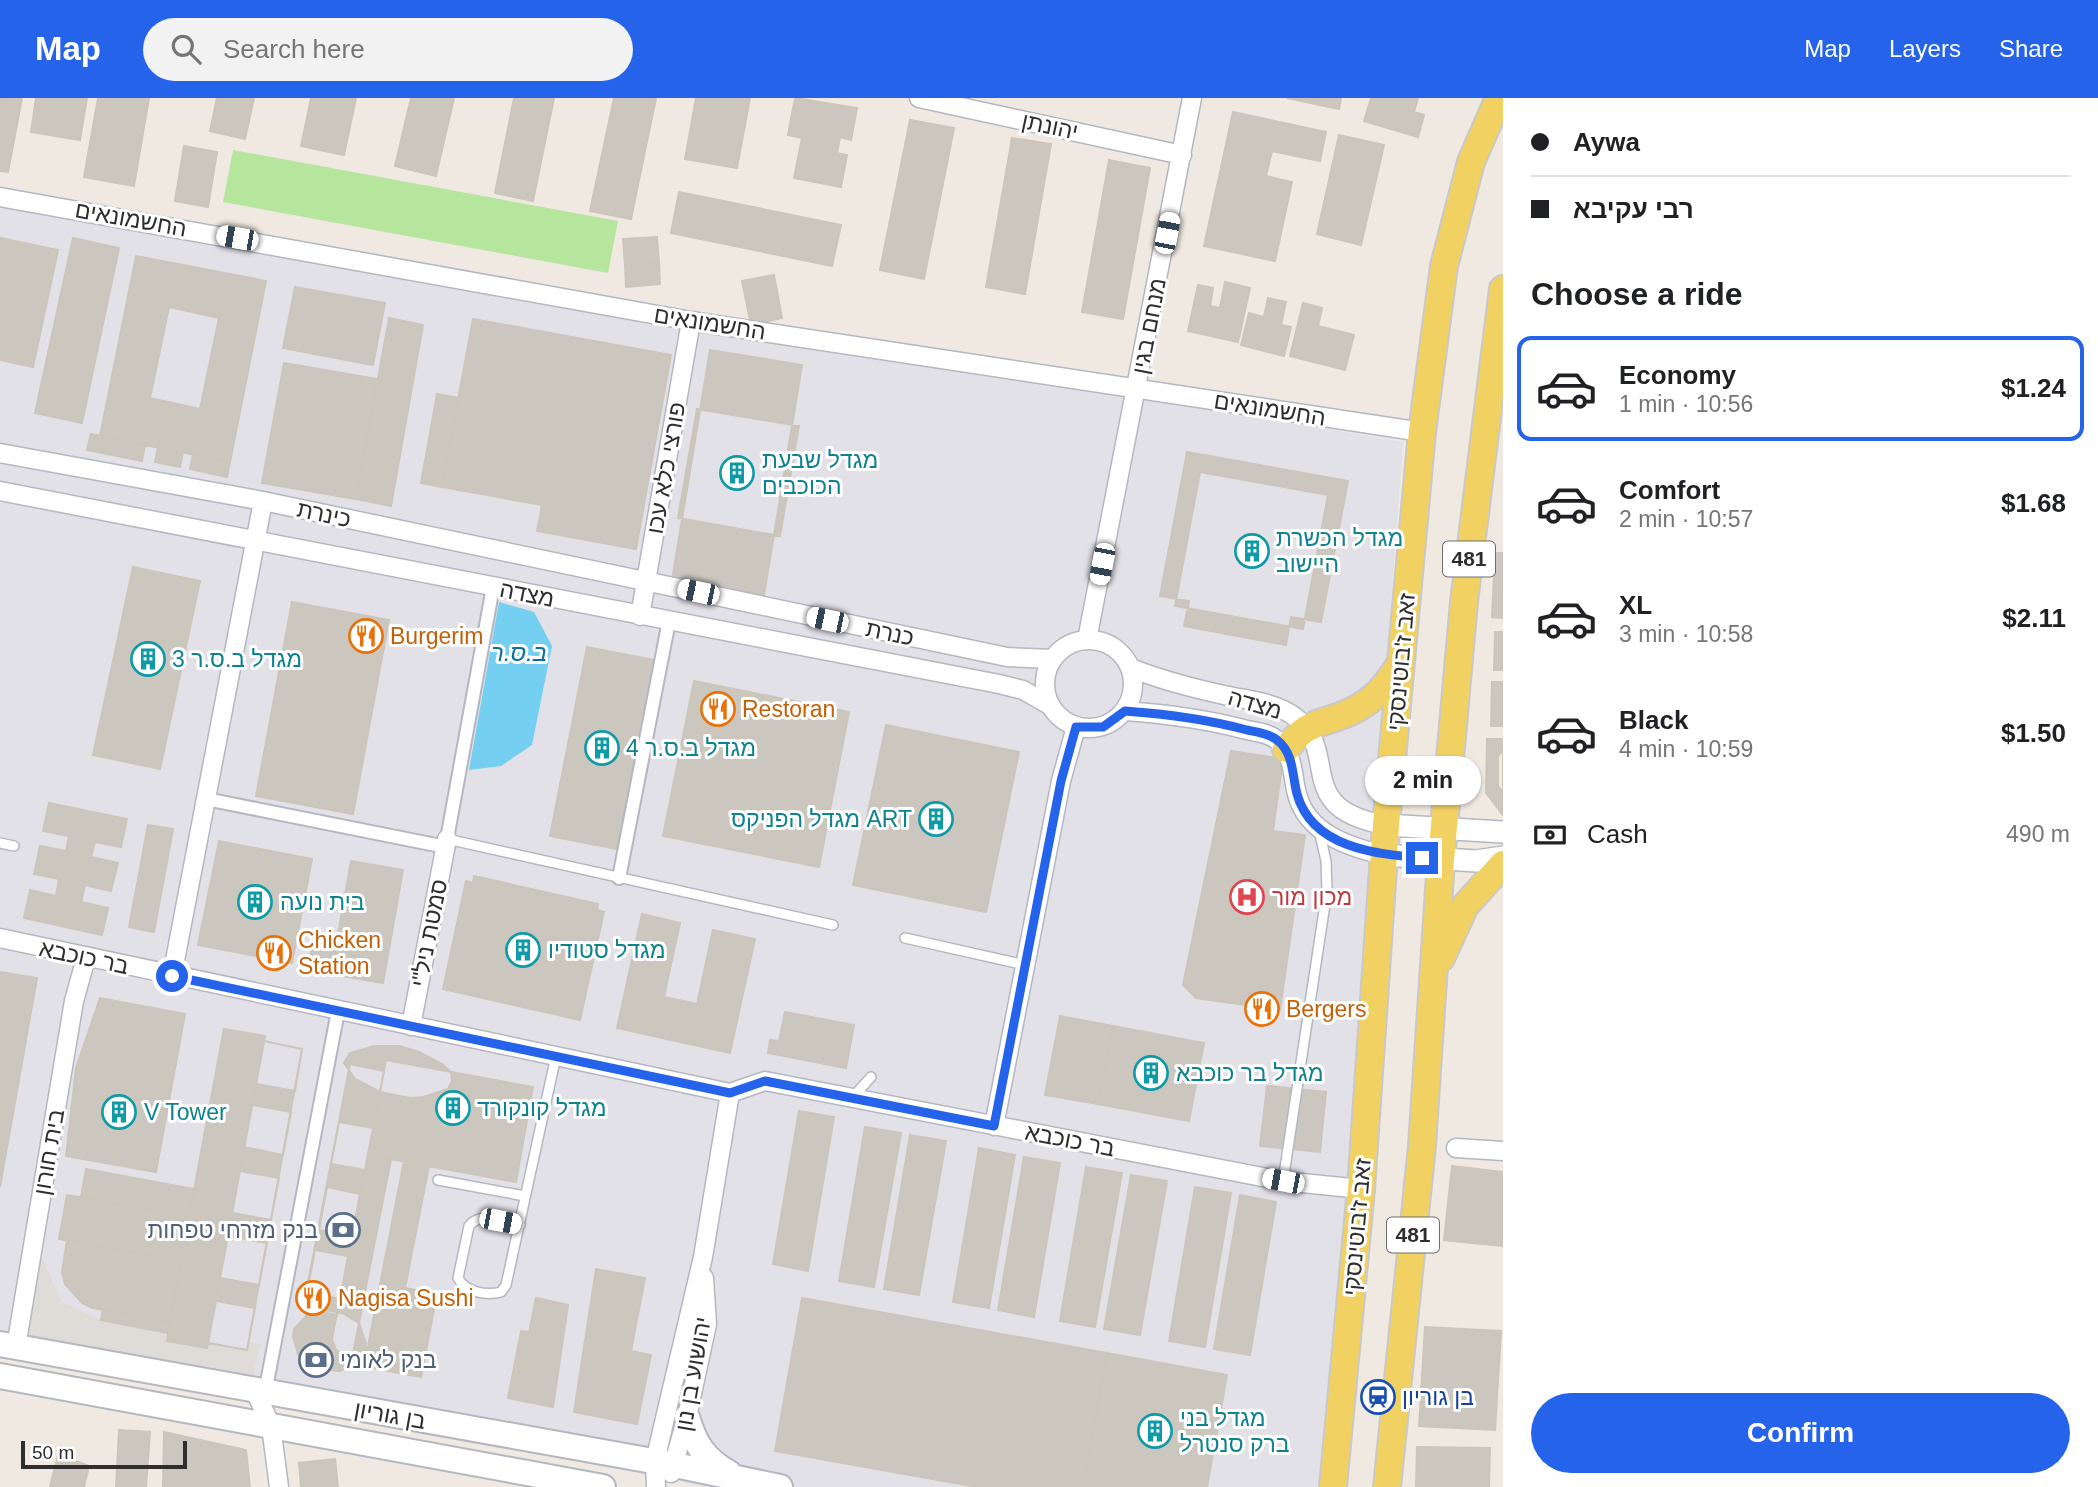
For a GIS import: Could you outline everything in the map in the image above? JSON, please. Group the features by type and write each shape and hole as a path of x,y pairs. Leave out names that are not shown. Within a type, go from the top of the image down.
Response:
{"main road":[{"name":"זאב ז'בוטינסקי","path":"1333,1487 1361,1189 1386,825 1422,432 1444,266 1471,162 1499,98"},
{"name":"481","path":"1387,1487 1422,1146 1441,860 1464,602 1503,289"},
{"path":"1286,749 1306,726 1350,712 1384,689 1401,662"},
{"path":"1432,982 1449,935 1465,906 1503,864"},
{"name":"בן גוריון","path":"8,1346 665,1463 780,1487"},
{"name":"בן גוריון","path":"0,1376 603,1487"},
{"path":"687,1417 696,1446 716,1466 742,1480"}],"street":[{"name":"יהונתן","path":"919,98 1182,155"},
{"name":"מנחם בגין","path":"1087,640 1192,98"},
{"name":"החשמונאים","path":"0,197 691,321 1422,432"},
{"name":"פורצי כלא עכו","path":"640,616 691,321"},
{"name":"כינרת","path":"0,453 263,501 646,582"},
{"name":"מצדה","path":"0,491 999,684 1023,690 1051,706"},
{"path":"172,976 263,501"},
{"name":"כנרת","path":"646,582 1007,657 1053,659"},
{"path":"206,799 446,843 493,587"},
{"path":"620,878 669,621"},
{"path":"1087,640 1114,647 1131,668 1133,690 1125,711 1103,727 1076,727 1063,721 1051,706 1045,685 1053,659 1062,649 1087,640"},
{"name":"מצדה","path":"1131,668 1185,686 1277,708 1306,726 1317,753 1320,777 1327,793 1353,816 1386,825 1503,832"},
{"name":"מצדה","path":"1125,711 1199,718 1269,736 1286,749 1293,767 1297,795 1306,814 1319,829 1339,841 1384,855"},
{"path":"994,1126 1061,781 1076,727"},
{"name":"סמטת ניל\"י","path":"411,1026 446,843"},
{"path":"1384,855 1476,861 1503,857"},
{"name":"בר כוכבא","path":"0,938 730,1093 765,1081 1283,1181 1361,1189"},
{"name":"בית חורון","path":"8,1346 74,1001 86,958"},
{"path":"279,1487 271,1426 260,1392 338,1011"},
{"name":"יהושוע בן נון","path":"662,1487 730,1093"},
{"path":"1456,1148 1503,1151"},
{"name":"יהושוע בן נון","path":"656,1487 687,1417 707,1324 703,1257"}],"lane":[{"path":"1283,1181 1298,1069 1307,1037 1327,891 1326,861 1319,829"},
{"path":"0,843 14,846"},
{"path":"446,843 833,925"},
{"path":"905,938 1025,965"},
{"path":"520,1225 481,1217 474,1220 470,1226 458,1278 461,1284 467,1289 494,1294 501,1292 506,1285 520,1225 556,1056"},
{"path":"852,1098 871,1076"},
{"path":"438,1180 525,1196"}],"shaded area":[{"path":"0,208 223,239 1403,442 1326,1487 706,1487 0,1342"},
{"path":"32,1252 43,1260 62,1302 101,1320 168,1333 167,1341 207,1348 208,1343 246,1350 249,1342 260,1344 250,1391 16,1347"}],"green space":[{"path":"233,150 618,221 608,273 223,202"}],"water":[{"name":"ב.ס.ר","path":"499,602 534,612 552,646 532,745 501,766 469,770"}],"building":[{"path":"0,98 22,98 8,172 0,171"},
{"path":"36,98 87,98 80,140 31,132"},
{"path":"98,98 149,98 134,186 84,177"},
{"path":"217,98 254,98 245,139 210,131"},
{"path":"311,98 356,98 344,155 301,146"},
{"path":"411,98 454,98 436,176 395,166"},
{"path":"514,98 554,98 533,201 495,193"},
{"path":"614,98 656,98 631,219 590,211"},
{"path":"696,98 750,98 737,168 685,159"},
{"path":"795,98 857,108 851,140 840,137 837,153 847,155 841,187 794,178 802,138 788,135"},
{"path":"1287,98 1341,98 1339,109"},
{"path":"1371,98 1418,98 1414,112 1424,115 1418,137 1364,121"},
{"path":"1233,112 1326,132 1320,161 1272,151 1266,176 1292,182 1275,261 1204,246"},
{"path":"910,120 954,128 924,279 880,270"},
{"path":"1339,135 1384,145 1361,245 1317,234"},
{"path":"1012,138 1051,144 1025,294 986,287"},
{"path":"184,146 217,152 208,207 175,201"},
{"path":"1109,160 1150,168 1123,319 1082,312"},
{"path":"679,192 841,225 832,266 671,233"},
{"path":"657,237 659,262 625,265 623,239"},
{"path":"0,238 58,250 33,367 0,360"},
{"path":"73,238 119,248 82,423 35,413"},
{"path":"136,256 266,281 230,462 100,436","holes":["169,307 219,318 200,409 150,398"]},
{"path":"659,262 660,284 626,287 625,265"},
{"path":"774,275 782,318 751,325 742,281"},
{"path":"1225,282 1250,288 1238,342 1188,331 1198,285 1213,288 1210,306 1220,308"},
{"path":"295,287 385,303 373,365 283,348"},
{"path":"1268,298 1286,302 1281,325 1291,327 1284,356 1241,345 1249,313 1264,317"},
{"path":"1303,303 1322,308 1318,326 1354,335 1345,370 1290,356"},
{"path":"389,318 423,325 391,506 356,499"},
{"path":"473,319 671,355 636,549 537,531 542,505 442,487"},
{"name":"מגדל שבעת הכוכבים","path":"710,350 802,365 764,595 672,580"},
{"path":"284,363 377,379 356,499 262,483"},
{"path":"437,394 459,398 442,487 421,483"},
{"path":"697,409 799,426 780,536 678,518"},
{"path":"91,434 145,445 142,461 87,450"},
{"path":"158,447 183,452 180,467 155,462"},
{"name":"מגדל הכשרת היישוב","path":"1187,452 1348,481 1321,622 1291,617 1286,645 1184,626 1189,601 1160,596"},
{"path":"193,454 230,462 227,477 190,469"},
{"name":"מגדל הכשרת היישוב","path":"1200,472 1328,495 1303,629 1175,606"},
{"path":"1495,553 1503,553 1503,618 1492,617"},
{"name":"מגדל ב.ס.ר 3","path":"133,567 200,581 160,769 93,755"},
{"path":"292,602 389,620 353,814 256,796"},
{"path":"1495,632 1503,632 1503,670 1494,670"},
{"name":"מגדל ב.ס.ר 4","path":"587,647 654,660 617,849 550,836"},
{"path":"694,681 849,712 819,867 663,836"},
{"path":"1492,682 1503,682 1503,726 1491,726"},
{"name":"מגדל הפניקס ART","path":"886,725 1019,752 986,912 853,885"},
{"path":"1487,739 1503,739 1503,815 1486,793"},
{"path":"1503,750 1503,792 1498,786 1498,756"},
{"path":"1231,751 1283,759 1273,831 1305,835 1280,1010 1196,998 1183,985"},
{"path":"49,803 127,819 121,847 95,842 91,857 118,863 111,891 85,885 81,902 108,908 102,935 24,918 30,890 56,896 59,879 34,874 40,846 66,851 69,836 43,831"},
{"path":"148,825 173,829 154,932 129,927"},
{"name":"בית נועה","path":"219,841 312,859 292,963 198,945"},
{"path":"351,861 403,870 383,983 308,970 312,947 335,951"},
{"name":"מגדל סטודיו","path":"474,876 598,904 597,910 604,912 580,1020 443,989 466,881 473,883"},
{"path":"642,914 680,923 664,997 697,1004 713,930 755,939 730,1053 617,1028"},
{"path":"0,972 37,978 0,1187"},
{"name":"V Tower","path":"100,998 185,1014 156,1172 66,1156 76,1068"},
{"path":"785,1012 854,1025 846,1068 768,1053 770,1040 779,1041"},
{"path":"1060,1016 1113,1026 1098,1104 1045,1095"},
{"name":"מגדל בר כוכבא","path":"1113,1026 1204,1043 1189,1121 1098,1104"},
{"path":"224,1029 265,1036 207,1348 167,1341 181,1261 59,1239 67,1195 189,1217"},
{"path":"264,1041 302,1049 247,1350 208,1343"},
{"path":"264,1041 302,1049 295,1091 256,1084"},
{"path":"374,1046 400,1046 442,1064 451,1072 452,1081 448,1089 410,1098 380,1092 355,1079 344,1063 350,1053"},
{"name":"מגדל קונקורד","path":"386,1060 533,1087 516,1182 368,1155"},
{"path":"350,1064 384,1071 337,1315 321,1312 322,1307 304,1303"},
{"path":"1267,1086 1326,1092 1320,1152 1260,1146"},
{"path":"252,1105 291,1112 283,1155 244,1147"},
{"path":"799,1111 834,1117 808,1271 773,1264"},
{"path":"339,1122 373,1128 365,1170 331,1164"},
{"path":"865,1127 901,1133 874,1287 839,1281"},
{"path":"910,1135 946,1141 919,1295 884,1289"},
{"path":"979,1148 1015,1155 989,1308 953,1302"},
{"path":"368,1155 404,1161 368,1346 361,1355 349,1358 336,1350 332,1339"},
{"path":"1024,1157 1060,1163 1034,1317 998,1310"},
{"path":"391,1159 429,1166 405,1288 437,1294 421,1377 351,1364"},
{"path":"1452,1166 1503,1172 1503,1246 1444,1240"},
{"path":"1086,1167 1122,1173 1095,1327 1060,1321"},
{"path":"86,1169 194,1189 189,1217 81,1197"},
{"path":"240,1171 279,1178 271,1220 232,1213"},
{"path":"1131,1175 1167,1181 1140,1335 1104,1329"},
{"path":"327,1187 360,1194 352,1236 319,1230"},
{"path":"1195,1187 1231,1193 1205,1347 1169,1341"},
{"path":"1240,1195 1276,1202 1250,1355 1214,1349"},
{"path":"228,1236 267,1243 259,1285 220,1278"},
{"path":"67,1240 181,1261 170,1322 93,1308 82,1303 65,1284 62,1272"},
{"path":"315,1250 348,1256 340,1299 307,1292"},
{"path":"596,1269 645,1278 631,1351 651,1355 637,1424 574,1412"},
{"path":"536,1298 568,1305 553,1407 508,1398 521,1331 529,1332"},
{"path":"802,1298 1107,1353 1083,1487 977,1487 775,1451"},
{"path":"216,1301 255,1308 247,1350 208,1343"},
{"path":"319,1309 342,1313 359,1323 366,1344 359,1361 350,1367 340,1371 320,1369 303,1361 298,1354 294,1329 309,1313"},
{"path":"103,1310 170,1322 168,1333 101,1320"},
{"path":"1425,1327 1501,1331 1495,1430 1419,1426"},
{"name":"מגדל בני ברק סנטרל","path":"1107,1353 1227,1375 1207,1487 1083,1487"},
{"path":"119,1430 150,1432 146,1487 116,1487"},
{"path":"164,1432 246,1450 250,1487 163,1487"},
{"path":"1417,1447 1490,1448 1489,1487 1416,1487"},
{"path":"58,1455 89,1466 84,1487 50,1487"},
{"path":"335,1459 338,1487 301,1487 299,1463"}],"place":[{"name":"מגדל שבעת הכוכבים","path":"737,473"},
{"name":"מגדל הכשרת היישוב","path":"1252,551"},
{"name":"Burgerim","path":"366,636"},
{"name":"מגדל ב.ס.ר 3","path":"148,659"},
{"name":"Restoran","path":"718,709"},
{"name":"מגדל ב.ס.ר 4","path":"602,748"},
{"name":"מגדל הפניקס ART","path":"936,819"},
{"name":"מכון מור","path":"1247,897"},
{"name":"בית נועה","path":"255,902"},
{"name":"מגדל סטודיו","path":"523,950"},
{"name":"Chicken Station","path":"274,953"},
{"name":"Bergers","path":"1262,1009"},
{"name":"מגדל בר כוכבא","path":"1151,1073"},
{"name":"מגדל קונקורד","path":"453,1108"},
{"name":"V Tower","path":"119,1112"},
{"name":"בנק מזרחי טפחות","path":"343,1230"},
{"name":"Nagisa Sushi","path":"313,1298"},
{"name":"בנק לאומי","path":"316,1360"},
{"name":"בן גוריון","path":"1378,1397"},
{"name":"מגדל בני ברק סנטרל","path":"1155,1431"}],"route":[{"path":"172,976 730,1093 765,1081 994,1126 1061,781 1076,727 1103,727 1125,711 1199,718 1277,739 1286,749 1293,767 1297,795 1306,814 1319,829 1362,850 1422,858"}]}
